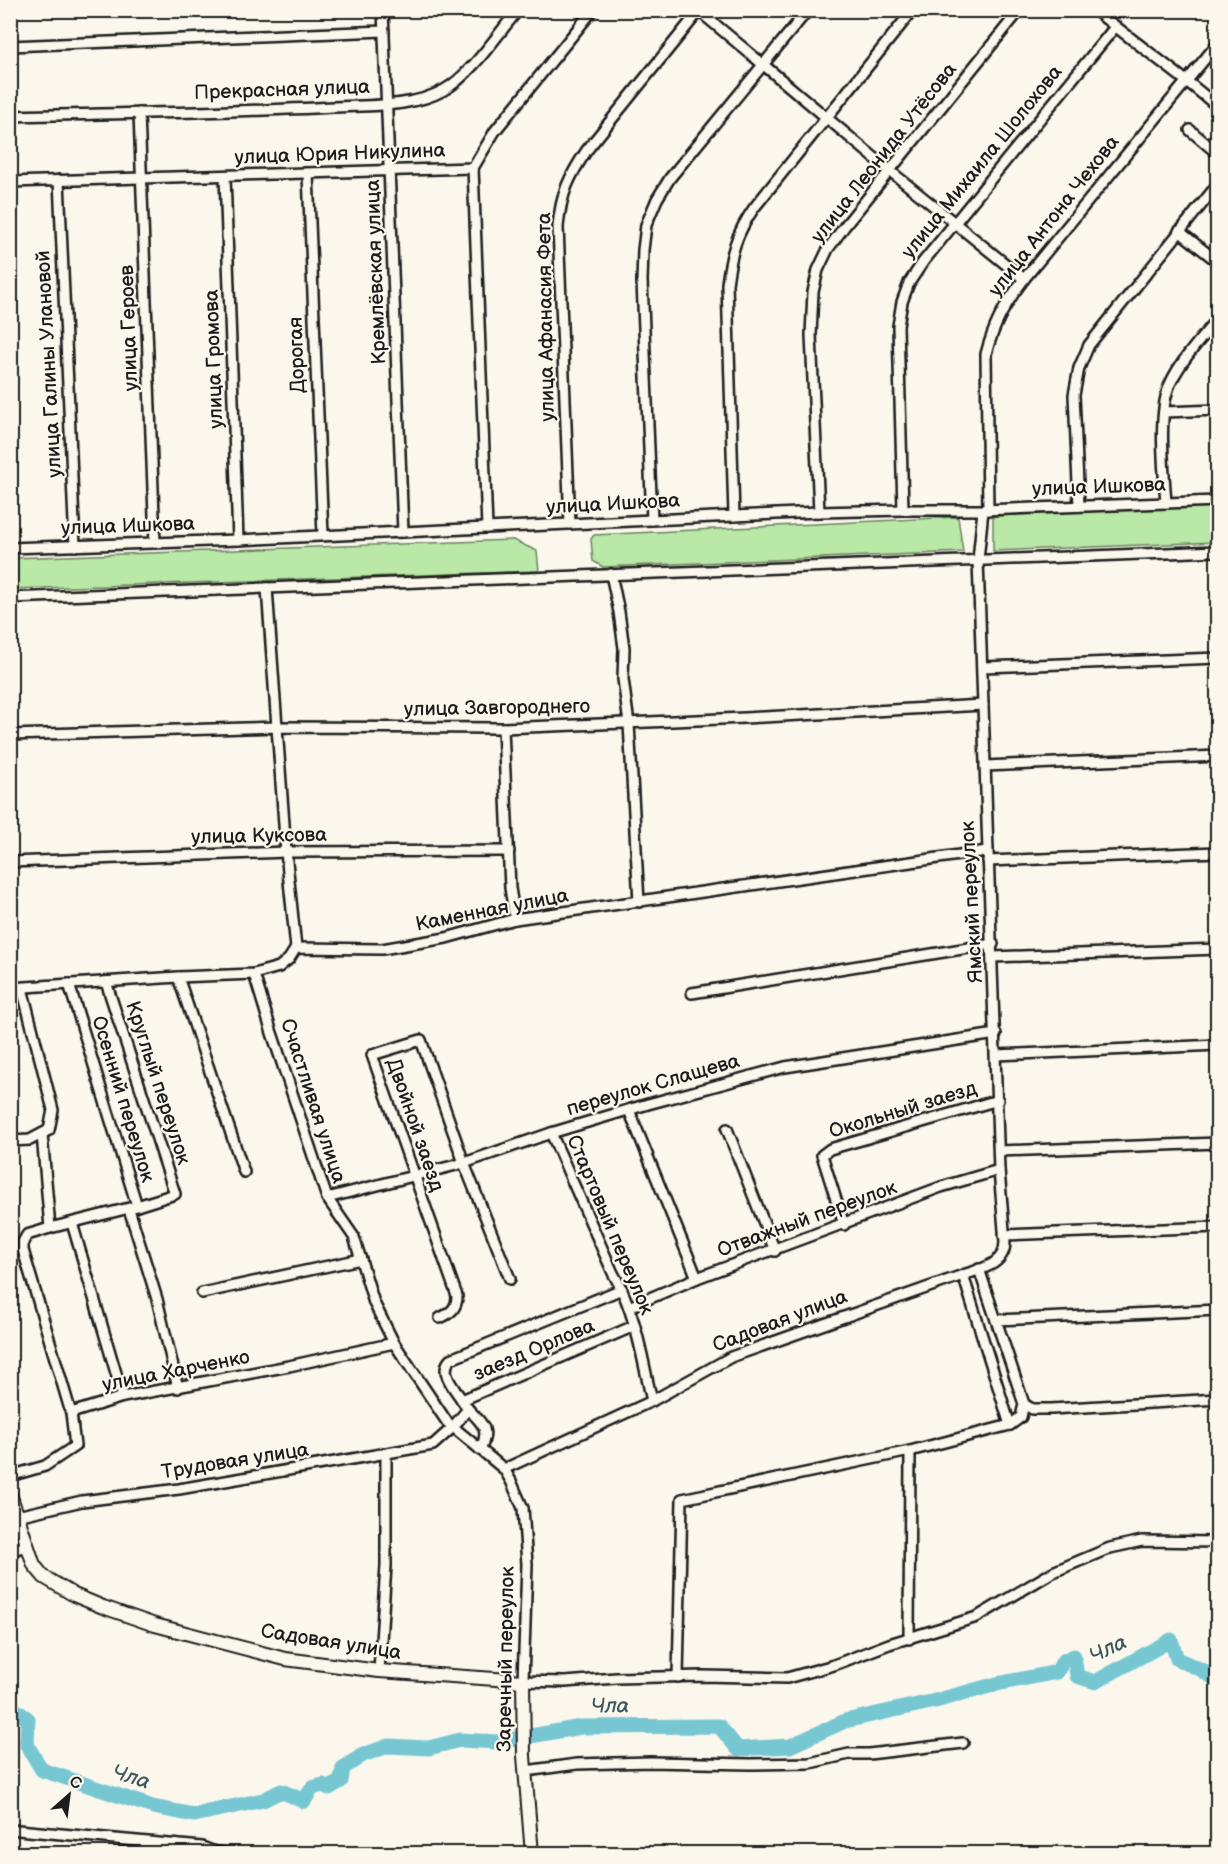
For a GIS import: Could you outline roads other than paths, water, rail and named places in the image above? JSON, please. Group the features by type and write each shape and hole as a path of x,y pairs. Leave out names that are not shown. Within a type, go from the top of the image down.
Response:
{"street":[{"name":"Кремлёвская улица","path":"383,10 391,171 403,532"},
{"name":"Прекрасная улица","path":"10,116 309,108 388,104 416,100 444,90 465,73 518,10"},
{"name":"улица Юрия Никулина","path":"10,182 474,168 495,131 593,10"},
{"path":"652,520 642,281 646,225 657,199 670,178 764,66 807,10"},
{"path":"734,516 727,312 730,257 740,229 754,208 913,10"},
{"name":"улица Леонида Утёсова","path":"819,512 810,335 813,292 818,270 828,249 889,170 1020,10"},
{"path":"1095,10 1149,54 1187,80 1218,107"},
{"path":"699,11 1024,279"},
{"name":"улица Афанасия Фета","path":"570,524 558,227 561,202 572,173 587,150 699,11"},
{"name":"улица Михаила Шолохова","path":"903,510 898,326 902,302 909,283 953,222 1116,27"},
{"path":"10,46 384,31"},
{"name":"улица Антона Чехова","path":"978,560 985,510 986,354 991,334 1003,307 1218,43"},
{"name":"улица Героев","path":"139,112 155,543"},
{"path":"1190,130 1218,154"},
{"path":"474,168 487,528"},
{"name":"Дорогая","path":"308,174 322,535"},
{"name":"улица Громова","path":"225,176 238,540"},
{"name":"улица Галины Улановой","path":"59,180 75,546"},
{"path":"1079,506 1074,395 1079,368 1089,345 1101,327 1218,184"},
{"path":"1179,231 1218,262"},
{"path":"1166,503 1162,450 1164,412 1169,384 1218,318"},
{"path":"1164,412 1218,410"},
{"name":"улица Ишкова","path":"10,548 238,540 819,512 985,510 1218,501"},
{"path":"10,598 1218,551"},
{"name":"Ямский переулок","path":"978,560 999,1170 1005,1239"},
{"path":"611,574 622,639 639,902"},
{"path":"10,988 178,976 254,974 279,967 289,959 296,948 286,852 267,588"},
{"path":"983,667 1218,657"},
{"name":"улица Завгороднего","path":"10,735 277,727 503,728 629,724 983,705"},
{"path":"503,728 510,888 515,920"},
{"path":"985,765 1218,756"},
{"name":"улица Куксова","path":"10,862 286,852 509,850"},
{"name":"Каменная улица","path":"296,948 382,949 446,938 515,920 988,856 1218,852"},
{"path":"692,993 993,944"},
{"path":"993,957 1218,949"},
{"name":"Счастливая улица","path":"254,974 327,1198 354,1237 374,1303 394,1343 452,1428 504,1469"},
{"path":"178,976 244,1172"},
{"name":"Круглый переулок","path":"106,982 175,1194 133,1207"},
{"name":"Осенний переулок","path":"50,1228 133,1207 69,984"},
{"path":"10,1141 30,1140 49,1130 53,1110 22,988"},
{"name":"переулок Слащева","path":"327,1198 464,1163 551,1133 784,1067 996,1034"},
{"name":"Двойной заезд","path":"440,1318 457,1305 458,1296 413,1177 372,1055 421,1041 464,1163 510,1279"},
{"path":"996,1055 1218,1045"},
{"name":"Окольный заезд","path":"844,1225 822,1155 830,1149 998,1100"},
{"path":"628,1110 697,1278"},
{"path":"727,1129 775,1251"},
{"name":"Стартовый переулок","path":"551,1133 629,1307 652,1401"},
{"path":"10,1476 45,1466 75,1446 71,1413 23,1250 23,1242 27,1235 50,1228 42,1134"},
{"path":"999,1151 1218,1143"},
{"name":"Отважный переулок","path":"629,1307 697,1278 941,1188 999,1170"},
{"path":"133,1207 178,1388"},
{"path":"72,1223 123,1397"},
{"path":"1005,1239 1218,1227"},
{"name":"Садовая улица","path":"504,1469 652,1401 731,1357 979,1269 1002,1258 1005,1239"},
{"path":"202,1293 361,1259"},
{"path":"678,1677 682,1499 910,1451 1010,1425 1020,1417 1024,1404 979,1269"},
{"path":"963,1275 1010,1425"},
{"name":"заезд Орлова","path":"622,1289 452,1359 447,1363 446,1369 449,1380 465,1404 634,1326"},
{"path":"996,1320 1218,1310"},
{"name":"улица Харченко","path":"71,1413 123,1397 289,1366 394,1343"},
{"path":"1024,1404 1032,1409 1051,1409 1218,1399"},
{"path":"465,1404 482,1422 485,1429 485,1441 480,1450"},
{"name":"Трудовая улица","path":"17,1516 82,1501 179,1489 433,1446 452,1428 465,1404"},
{"path":"909,1639 910,1451"},
{"path":"379,1671 386,1566 386,1455"},
{"name":"Заречный переулок","path":"504,1469 523,1508 524,1519 527,1564 523,1724 532,1854"},
{"name":"Садовая улица","path":"10,1494 34,1565 44,1577 74,1595 103,1607 155,1625 285,1659 379,1671 523,1681 565,1682 678,1677 787,1678 834,1665 889,1644 977,1617 1053,1572 1110,1548 1143,1541 1218,1542"},
{"path":"10,1551 26,1546"},
{"path":"526,1771 577,1764 810,1763 849,1754 869,1754 963,1743"},
{"path":"18,1830 202,1847 229,1854"}],"waterway":[{"name":"Чла","path":"10,1706 28,1719 27,1745 42,1770 153,1807 194,1815 263,1800 281,1791 304,1801 312,1788 323,1785 329,1788 341,1781 343,1768 363,1755 388,1746 429,1748 460,1740 497,1742 581,1727 719,1726 738,1749 790,1746 845,1721 935,1701 997,1684 1057,1672 1063,1661 1074,1656 1077,1676 1095,1682 1171,1640 1177,1659 1202,1670 1218,1681"}]}
